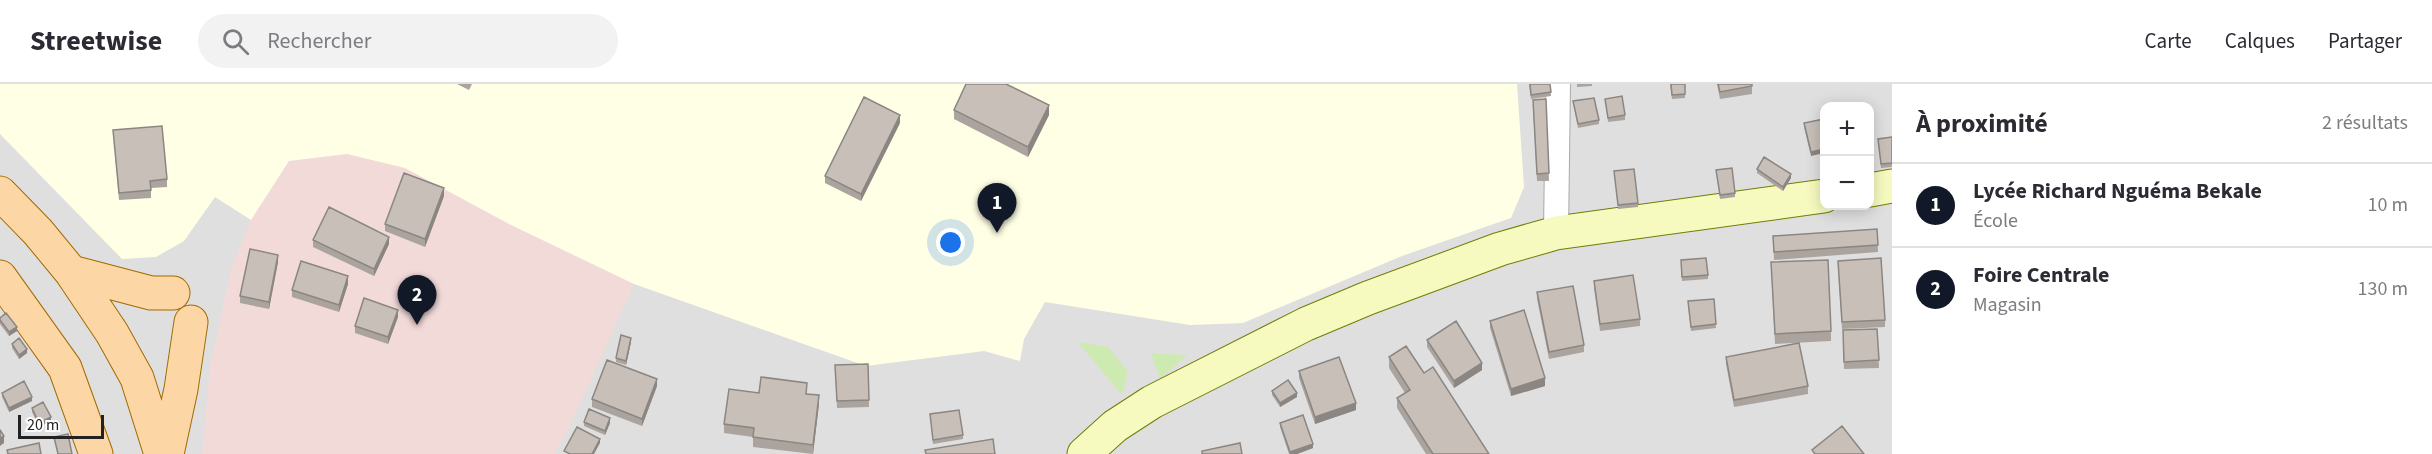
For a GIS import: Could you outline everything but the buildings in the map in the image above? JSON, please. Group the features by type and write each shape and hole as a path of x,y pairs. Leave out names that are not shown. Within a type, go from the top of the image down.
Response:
{"main road":[{"path":"1874,189 1892,186"},
{"path":"0,193 38,232 71,272 112,333 137,378 161,454"},
{"path":"1084,454 1115,426 1152,402 1306,324 1440,270 1500,249 1556,233 1820,197"},
{"path":"71,272 150,293 173,293"},
{"path":"0,277 65,368 96,454"},
{"path":"167,454 181,389 191,322"}],"street":[{"path":"1556,233 1558,84"}],"shaded area":[{"path":"0,84 1892,84 1892,454 0,454"},
{"path":"0,84 1517,84 1524,187 1511,218 1402,256 1243,323 1190,325 1045,302 1024,339 1020,361 984,351 866,366 634,284 511,225 405,168 347,154 289,161 251,220 215,197 184,241 156,257 122,259 0,134"},
{"path":"347,154 405,168 511,225 634,284 555,454 202,454 210,367 231,269 251,220 289,161"}],"green space":[{"path":"1078,342 1108,347 1128,372 1122,395"},
{"path":"1151,353 1187,355 1160,379"}],"place":[{"name":"Lycée Richard Nguéma Bekale","path":"997,233"},
{"name":"Foire Centrale","path":"417,325"}]}
